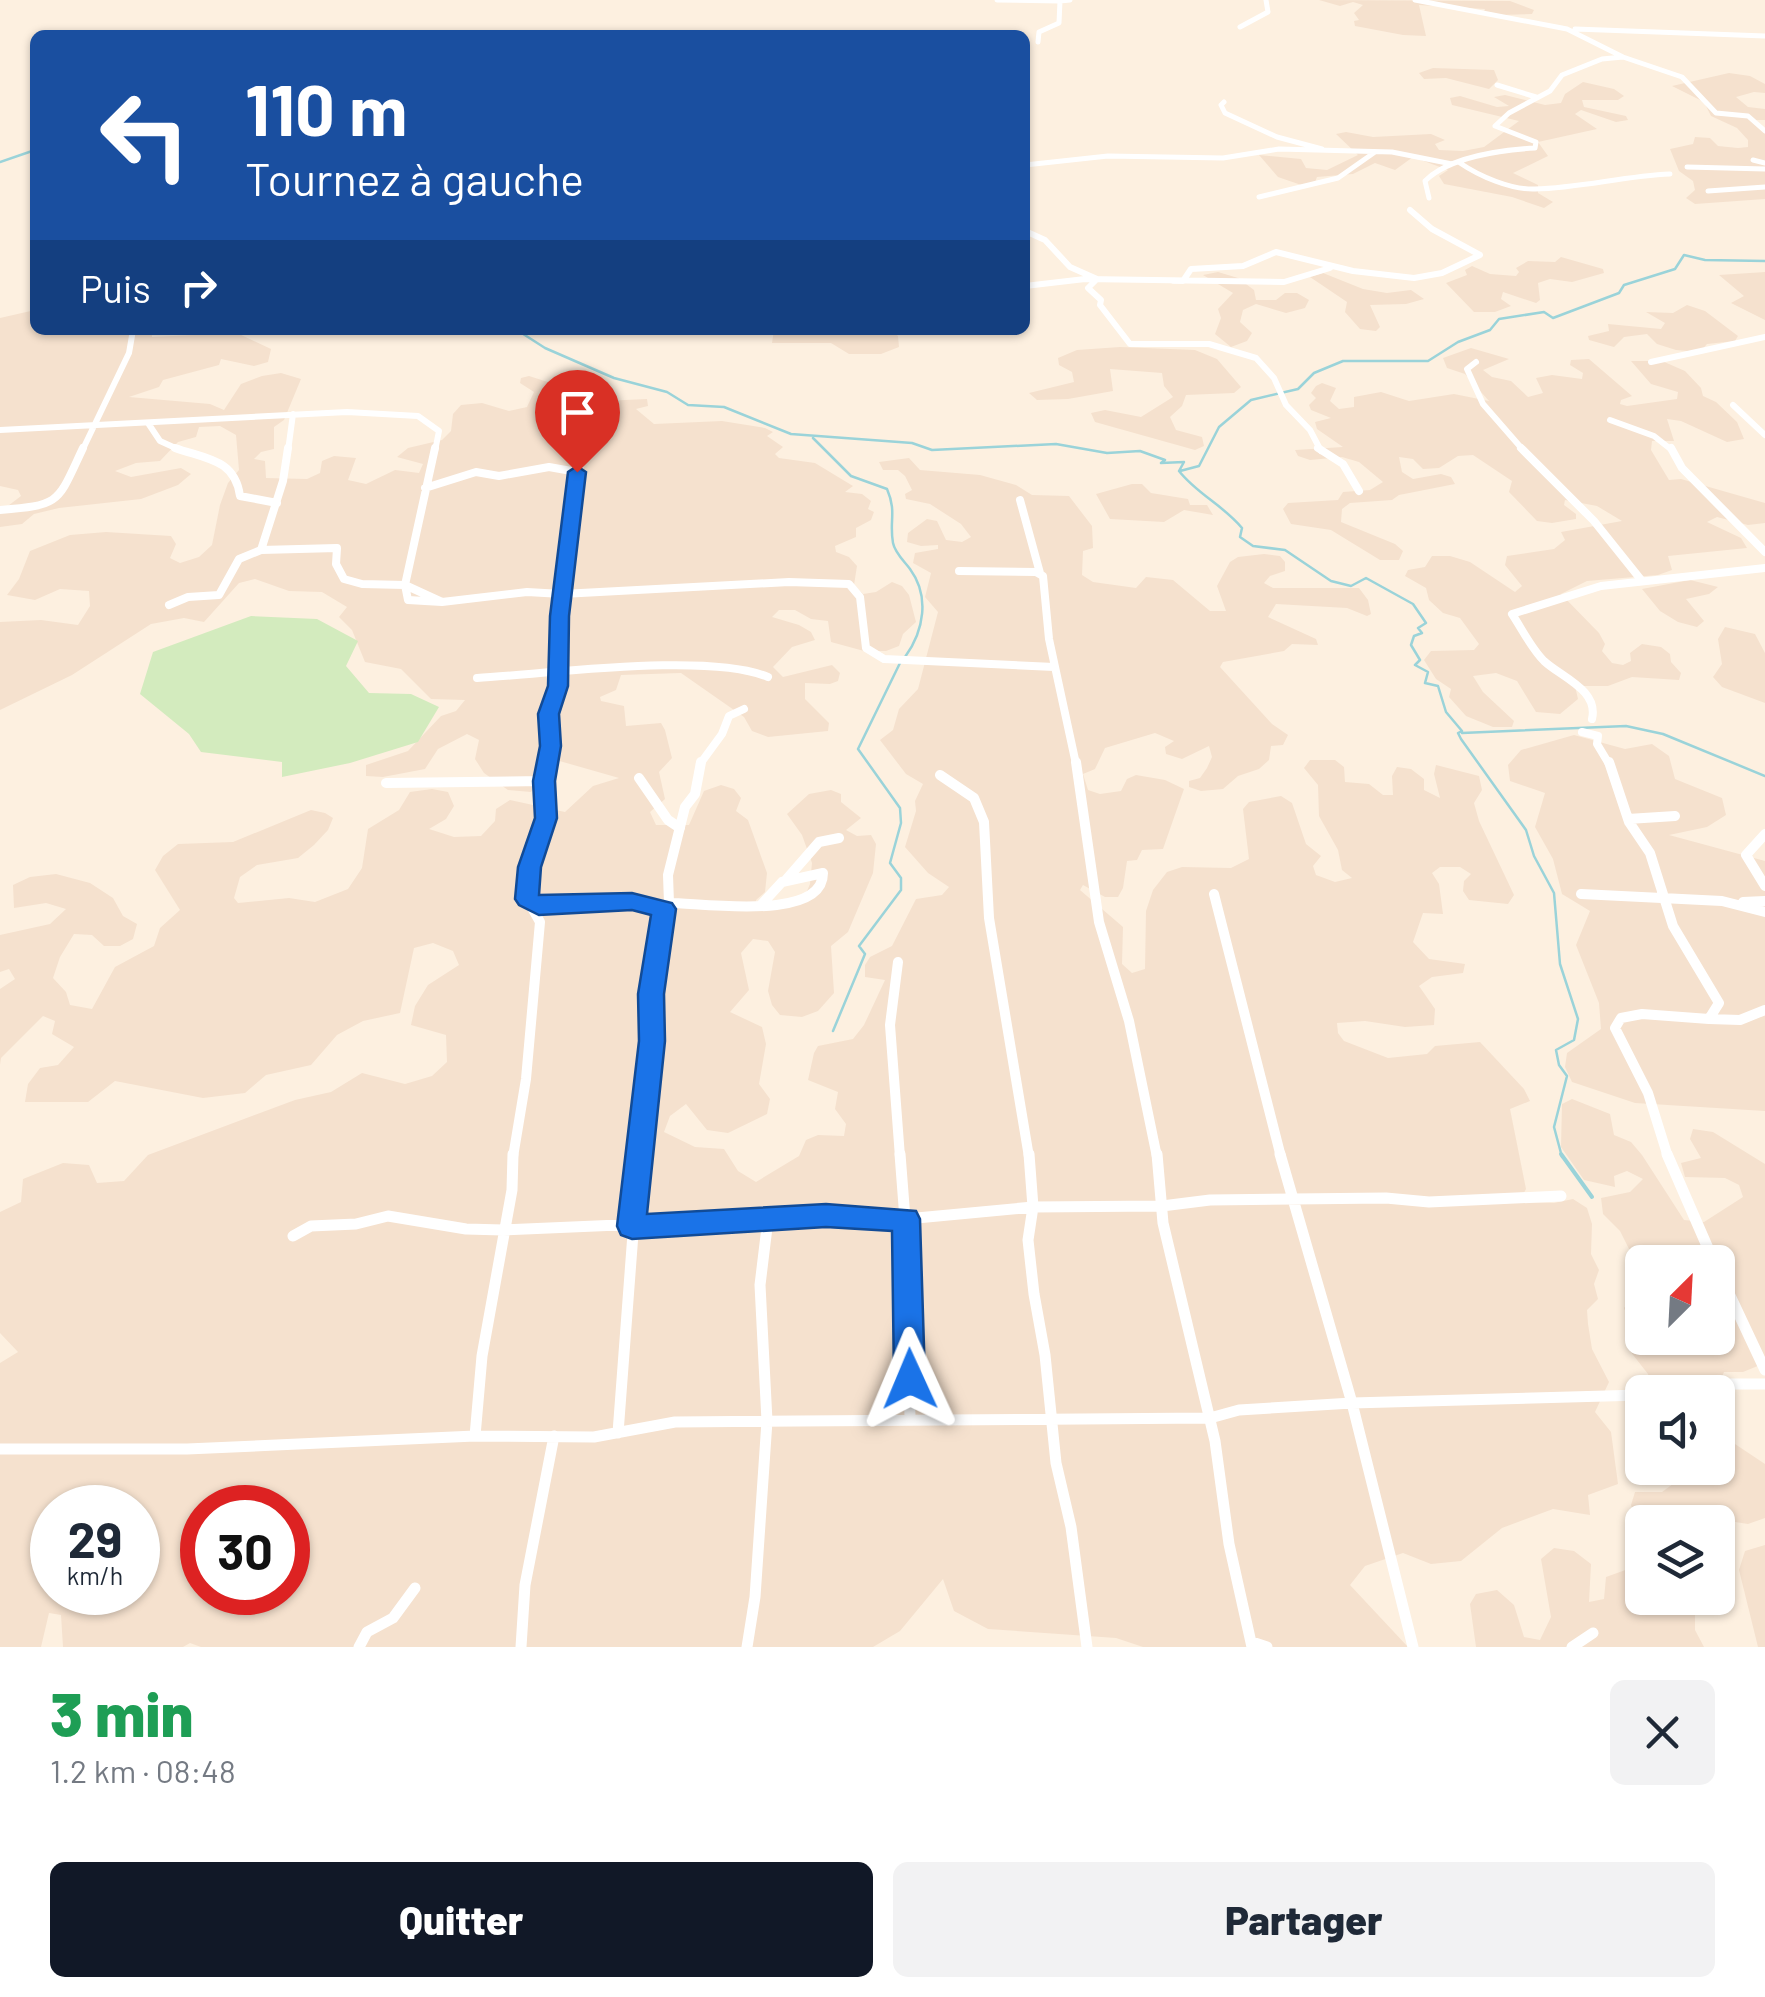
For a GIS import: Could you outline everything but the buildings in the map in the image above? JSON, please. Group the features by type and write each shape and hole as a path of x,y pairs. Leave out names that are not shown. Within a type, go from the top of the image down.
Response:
{"street":[{"path":"997,0 1070,0"},
{"path":"1240,27 1268,12 1266,0"},
{"path":"1414,0 1567,29 1677,33 1722,30 1765,36"},
{"path":"1038,42 1040,32 1059,23 1060,1"},
{"path":"1567,29 1623,57 1682,78 1686,86 1709,98 1716,112 1748,116 1764,129"},
{"path":"1429,198 1428,176 1456,163 1481,158 1497,148 1536,148 1536,142 1495,126 1500,117 1512,114 1560,84 1562,75 1581,66 1623,57"},
{"path":"1497,86 1536,98"},
{"path":"1224,102 1221,105 1225,113 1277,136 1329,152"},
{"path":"1030,164 1108,156 1223,158 1279,149 1374,152 1456,163 1476,174 1531,190 1621,176 1670,174"},
{"path":"1259,197 1352,171 1367,163 1374,152"},
{"path":"1753,160 1765,166"},
{"path":"1687,167 1765,166"},
{"path":"1708,191 1765,186"},
{"path":"1173,281 1184,280 1191,269 1242,266 1276,252 1330,268 1433,276 1480,254 1432,229 1410,210"},
{"path":"1030,232 1050,240 1065,264 1097,279"},
{"path":"1030,286 1097,279 1284,282 1330,268"},
{"path":"1097,279 1088,288 1102,300 1100,304 1130,344 1208,344 1256,358 1274,378 1286,405 1310,430 1318,449 1344,464 1360,491"},
{"path":"0,510 56,502 134,335"},
{"path":"1651,362 1765,338"},
{"path":"1476,362 1467,369 1467,380 1486,409 1597,524 1642,582"},
{"path":"1733,405 1765,434"},
{"path":"0,430 230,421 295,412 418,416 439,432 405,585 408,600 442,602 528,592 562,594 789,582 849,584 860,597 866,648 884,659 1054,667"},
{"path":"260,550 277,502 294,422 290,416 295,412"},
{"path":"475,1436 482,1356 526,1079 525,1050 540,922 527,899 530,867 546,818 548,714 558,674 562,594 577,472 584,458 576,441 589,414"},
{"path":"1610,420 1650,434 1675,450 1682,468 1765,552"},
{"path":"148,423 162,443 186,451 200,461 229,468 234,472 240,496 277,502"},
{"path":"425,488 476,472 499,476 549,467 577,472"},
{"path":"1020,500 1040,574 1054,667 1074,754 1099,922 1129,1021 1158,1159 1162,1206 1178,1291 1210,1418 1236,1584 1252,1644 1267,1647"},
{"path":"169,605 188,598 219,595 239,559 260,550 336,548 336,564 344,579 362,584 405,585"},
{"path":"1592,719 1594,710 1585,691 1542,659 1512,614 1601,586 1765,568"},
{"path":"959,571 1040,574"},
{"path":"477,678 678,666 747,668 768,677"},
{"path":"618,1433 632,1226 652,1041 651,994 668,875 684,808 699,780 701,759 722,734 728,716 744,709"},
{"path":"1582,732 1598,736 1597,744 1610,764 1628,820 1650,853 1673,926 1720,1004 1709,1019"},
{"path":"940,775 974,798 982,818 993,883 989,918 1027,1134 1033,1206 1028,1240 1050,1417 1071,1527 1087,1647"},
{"path":"639,778 668,820 680,828"},
{"path":"386,782 544,781"},
{"path":"1628,820 1675,816"},
{"path":"1765,834 1746,855 1765,886"},
{"path":"761,905 790,869 805,861 819,842 838,838"},
{"path":"527,899 539,906 632,901 666,906 761,905 813,896 823,883 823,873 784,881"},
{"path":"1214,894 1292,1199 1352,1404 1412,1647"},
{"path":"1581,894 1665,901 1693,898 1765,902"},
{"path":"1728,902 1765,912"},
{"path":"898,962 890,990 893,1084 906,1219 910,1418"},
{"path":"1706,1245 1674,1172 1648,1093 1615,1028 1621,1018 1642,1014 1740,1020 1765,1010"},
{"path":"293,1236 310,1226 356,1224 388,1216 466,1229 503,1230 826,1216 906,1219 1033,1206 1162,1206 1292,1199 1429,1202 1560,1196"},
{"path":"747,1647 756,1597 767,1421 760,1285 768,1219"},
{"path":"1735,1306 1765,1370"},
{"path":"1735,1384 1765,1384"},
{"path":"0,1449 187,1449 475,1436 594,1437 675,1422 1210,1418 1240,1410 1625,1396"},
{"path":"521,1647 525,1585 554,1436"},
{"path":"359,1647 367,1632 394,1618 415,1588"},
{"path":"1572,1647 1593,1633"}],"shaded area":[{"path":"1319,0 1510,1 1534,10 1532,14 1500,15 1483,14 1485,9 1419,5 1426,36 1403,35 1355,26 1354,21 1359,20 1354,13 1363,5 1353,2 1340,6"},
{"path":"1433,68 1494,70 1498,80 1489,89 1446,78 1424,79 1419,73"},
{"path":"1729,73 1750,76 1765,84 1765,93 1736,97 1748,107 1765,109 1765,120 1756,120 1765,130 1765,199 1695,204 1686,198 1695,190 1693,181 1679,171 1670,149 1693,144 1695,137 1710,138 1718,146 1738,148 1748,147 1748,140 1737,128 1711,116 1704,102 1672,86"},
{"path":"1583,82 1614,89 1624,96 1618,100 1582,100 1584,107 1626,116 1628,120 1616,122 1581,110 1575,114 1597,129 1538,142 1548,156 1513,173 1538,185 1538,193 1553,202 1544,208 1512,197 1444,184 1439,176 1448,170 1413,157 1395,170 1375,163 1353,174 1317,177 1314,185 1307,187 1278,177 1259,155 1301,159 1306,168 1327,170 1358,155 1336,134 1346,132 1373,137 1431,134 1445,140 1435,144 1439,150 1484,147 1519,121 1452,105 1450,98 1460,96 1497,107 1509,106 1494,97 1505,95 1545,105 1561,103 1565,94"},
{"path":"1561,257 1603,269 1604,273 1572,282 1550,279 1538,283 1540,300 1536,303 1503,292 1501,299 1511,306 1495,312 1474,312 1446,283 1467,275 1465,270 1472,266 1490,274 1516,276 1516,268 1528,261 1555,262"},
{"path":"1218,272 1238,278 1254,290 1256,300 1276,300 1285,293 1297,293 1309,300 1305,308 1286,313 1256,304 1243,310 1240,322 1252,333 1247,341 1231,347 1215,334 1221,318 1218,309 1233,293 1203,275"},
{"path":"1765,272 1765,320 1731,303 1744,296 1719,275"},
{"path":"1323,273 1363,289 1387,293 1411,290 1424,299 1370,305 1380,327 1376,331 1360,329 1345,312 1347,302 1310,277"},
{"path":"1687,305 1705,311 1738,336 1735,341 1707,344 1700,352 1657,344 1647,334 1624,337 1614,347 1589,340 1588,336 1609,331 1608,324 1661,329 1665,323 1646,312 1673,313"},
{"path":"30,311 30,335 241,335 271,349 268,362 254,366 221,359 219,365 163,380 159,387 129,397 210,404 224,410 241,384 281,373 301,379 284,420 274,427 274,449 261,452 254,459 265,461 266,478 307,479 320,473 322,461 334,456 356,458 348,480 366,484 395,470 419,473 423,464 397,457 408,448 442,440 451,431 453,414 461,405 482,403 509,411 527,407 534,392 520,383 521,378 529,376 551,383 554,408 576,404 594,393 604,401 647,399 648,406 636,409 654,424 722,421 765,428 773,432 767,436 783,447 775,454 779,458 815,463 853,486 845,492 862,494 871,501 871,520 856,528 856,537 835,546 836,552 849,557 857,566 854,585 863,594 876,592 892,582 909,595 916,622 903,634 899,646 886,651 864,651 831,642 828,621 811,619 795,610 779,610 772,617 799,625 811,632 815,640 792,647 773,667 783,677 832,665 840,673 838,681 830,684 805,683 805,699 829,723 828,731 768,737 752,731 744,717 681,673 621,675 616,690 600,697 601,701 624,706 626,726 661,723 665,730 672,758 659,772 665,799 650,812 656,825 689,825 704,791 721,785 734,789 741,798 736,811 748,820 767,873 765,892 756,900 757,909 805,896 812,863 802,835 787,814 809,794 831,790 841,794 841,802 861,818 846,830 857,836 871,835 876,844 873,873 848,932 831,946 834,993 818,1011 802,1017 780,1015 768,991 775,952 768,941 753,939 741,953 749,990 730,1012 762,1027 766,1044 759,1084 770,1099 767,1114 728,1133 707,1130 686,1104 670,1116 664,1132 695,1147 724,1149 738,1171 756,1182 799,1156 806,1140 818,1135 844,1136 846,1124 835,1109 838,1092 808,1080 814,1053 818,1046 853,1039 885,980 865,977 870,957 892,946 916,899 942,895 949,887 928,873 905,847 916,811 915,801 923,784 906,774 880,740 893,730 899,709 918,689 938,612 925,597 931,573 913,563 915,553 938,549 938,545 907,542 908,533 927,519 937,521 946,540 962,542 971,537 961,524 930,504 906,499 905,494 912,490 905,476 898,470 883,470 879,462 909,458 920,470 980,475 1016,485 1032,495 1069,496 1092,526 1093,548 1083,551 1082,575 1093,582 1136,588 1146,577 1173,580 1210,611 1226,611 1217,586 1230,562 1238,557 1264,554 1280,556 1285,562 1285,571 1270,576 1264,583 1273,588 1359,588 1368,600 1371,614 1367,616 1347,608 1276,604 1268,617 1316,639 1318,645 1292,644 1284,651 1223,662 1220,667 1272,724 1288,735 1283,745 1271,746 1269,760 1259,769 1238,776 1223,789 1201,791 1189,787 1189,781 1200,778 1207,768 1212,757 1209,746 1182,759 1166,754 1165,747 1174,741 1155,733 1105,748 1095,769 1083,774 1088,790 1100,794 1121,791 1127,779 1136,775 1165,780 1184,789 1163,849 1142,850 1137,860 1127,861 1118,897 1105,897 1083,885 1080,890 1123,927 1122,964 1132,973 1145,969 1146,911 1153,890 1167,872 1182,867 1231,868 1249,859 1243,809 1249,802 1281,796 1292,803 1306,844 1321,856 1313,866 1316,875 1335,882 1352,878 1342,870 1338,850 1319,816 1318,785 1304,768 1310,760 1335,760 1344,767 1345,782 1369,784 1383,795 1393,795 1392,776 1397,767 1411,769 1424,779 1424,790 1440,798 1434,774 1436,765 1479,776 1482,790 1474,803 1479,821 1514,895 1508,904 1469,900 1463,891 1464,881 1471,874 1460,867 1440,867 1432,873 1439,884 1443,914 1423,913 1413,942 1429,959 1465,964 1463,973 1432,977 1419,986 1435,1009 1434,1025 1337,1023 1338,1033 1344,1041 1388,1058 1427,1054 1435,1046 1480,1042 1524,1089 1530,1101 1510,1109 1526,1189 1519,1202 1573,1199 1587,1208 1592,1224 1591,1254 1599,1270 1594,1284 1598,1299 1587,1310 1588,1324 1592,1349 1609,1382 1595,1412 1611,1432 1618,1484 1588,1495 1590,1515 1553,1509 1502,1528 1461,1561 1431,1564 1403,1553 1365,1566 1350,1585 1408,1647 1143,1647 1116,1638 988,1629 954,1611 943,1579 900,1631 873,1647 201,1647 190,1643 183,1647 63,1647 61,1615 160,1615 160,1485 30,1485 30,1615 49,1615 41,1647 0,1647 0,1363 18,1352 0,1333 0,1212 21,1202 23,1179 63,1163 89,1165 97,1183 124,1181 148,1155 295,1100 331,1092 362,1073 405,1084 432,1076 447,1062 446,1035 411,1025 415,1006 428,985 459,965 453,951 433,943 414,948 400,1013 363,1021 337,1035 311,1065 266,1075 245,1093 203,1098 115,1081 88,1102 25,1102 28,1084 40,1068 58,1065 74,1047 52,1034 55,1021 43,1016 1,1058 0,1065 0,989 15,979 9,969 0,972 0,935 50,924 66,909 46,903 14,908 13,885 30,877 56,874 90,883 113,898 123,916 137,924 133,939 120,946 104,946 92,935 74,934 60,957 53,978 66,992 70,1005 92,1009 115,967 154,946 160,928 180,910 155,870 163,856 178,844 233,842 311,810 325,813 333,818 314,845 298,858 257,865 240,877 234,898 238,903 289,898 315,902 348,889 362,868 368,829 399,810 410,792 448,792 454,806 446,819 429,829 454,837 481,836 495,821 496,809 510,800 565,812 593,786 619,778 556,760 531,792 508,790 484,773 475,759 479,740 467,734 438,749 425,769 366,776 366,765 408,751 441,716 456,711 465,700 431,699 401,669 365,662 352,630 339,617 347,607 322,592 289,591 255,579 239,583 204,622 184,618 151,624 72,675 0,710 0,622 41,620 78,625 90,606 89,591 60,589 35,600 7,595 19,579 30,551 70,535 106,532 171,536 176,544 170,558 180,563 199,557 212,545 220,505 228,483 239,470 236,435 220,426 199,427 196,437 178,442 160,461 136,463 115,471 131,477 181,468 191,474 178,485 141,499 59,508 34,514 22,524 0,527 0,512 21,496 18,490 0,486 0,318"},
{"path":"773,335 897,335 899,347 881,354 849,354 831,343 772,343"},
{"path":"1471,348 1509,359 1483,370 1492,377 1511,381 1528,397 1543,393 1536,378 1552,375 1582,379 1583,373 1570,365 1571,360 1589,359 1632,396 1621,400 1620,404 1627,406 1677,399 1678,392 1651,384 1631,361 1662,361 1685,371 1701,388 1703,396 1716,402 1737,422 1744,439 1727,442 1681,421 1667,419 1674,441 1652,441 1651,450 1669,480 1681,479 1765,503 1765,523 1748,525 1717,517 1707,522 1741,538 1747,548 1668,556 1672,570 1658,575 1587,581 1561,594 1599,633 1605,644 1602,651 1612,663 1623,665 1631,661 1630,653 1642,644 1661,647 1681,673 1679,680 1632,677 1608,686 1575,686 1578,699 1560,714 1536,712 1517,681 1496,673 1473,676 1483,692 1514,721 1512,727 1493,727 1466,716 1449,697 1451,689 1436,679 1424,660 1431,651 1474,650 1479,644 1460,618 1443,613 1429,600 1426,588 1405,576 1408,570 1425,567 1432,556 1450,556 1470,562 1515,592 1522,586 1505,565 1507,556 1554,549 1565,540 1561,532 1622,521 1597,506 1565,500 1564,505 1576,514 1576,519 1537,521 1509,492 1512,481 1473,455 1458,456 1439,468 1423,469 1413,459 1399,457 1402,472 1413,479 1441,474 1451,477 1455,484 1399,495 1392,500 1350,503 1342,509 1341,522 1395,544 1403,551 1399,560 1380,560 1331,530 1291,524 1283,509 1288,503 1338,500 1343,492 1370,490 1383,482 1359,462 1342,457 1310,460 1298,456 1295,450 1343,447 1317,429 1315,422 1331,418 1311,410 1309,405 1316,398 1311,393 1316,386 1322,383 1336,388 1330,401 1339,409 1354,407 1354,397 1381,392 1409,401 1454,394 1489,401 1465,374 1447,368 1443,358"},
{"path":"1077,350 1195,350 1217,359 1241,387 1234,393 1186,395 1182,406 1170,417 1176,430 1202,437 1204,446 1195,450 1095,422 1091,413 1105,410 1141,417 1173,397 1164,386 1162,373 1110,369 1113,391 1068,399 1037,400 1029,393 1074,382 1072,372 1059,365 1058,358"},
{"path":"1142,484 1151,493 1188,499 1190,505 1207,505 1213,515 1184,510 1164,522 1110,519 1096,494"},
{"path":"1690,580 1718,587 1709,594 1686,599 1704,621 1697,627 1660,611 1642,589"},
{"path":"1725,627 1755,634 1765,653 1765,703 1722,687 1713,677 1722,664 1718,639"},
{"path":"1574,735 1625,749 1652,744 1669,756 1675,779 1722,798 1726,815 1707,827 1669,835 1765,861 1765,1111 1635,1103 1572,1082 1565,1067 1567,1053 1601,1029 1599,1003 1576,945 1590,911 1562,894 1553,859 1535,827 1545,793 1510,781 1508,765 1521,750"},
{"path":"1572,1099 1610,1114 1614,1135 1631,1142 1642,1155 1684,1220 1704,1222 1743,1197 1739,1185 1725,1178 1685,1177 1681,1163 1701,1158 1690,1139 1693,1129 1713,1132 1765,1164 1765,1363 1723,1375 1648,1375 1633,1355 1735,1355 1735,1245 1627,1245 1620,1231 1603,1214 1601,1198 1630,1192 1643,1179 1627,1171 1614,1176 1615,1187 1584,1180 1561,1147 1562,1104"},
{"path":"1735,1444 1765,1464 1765,1518 1748,1524 1735,1522 1735,1505 1631,1505 1635,1492 1662,1492 1672,1485 1735,1485"},
{"path":"1765,1545 1765,1647 1758,1647 1739,1570 1745,1551"},
{"path":"1554,1548 1574,1551 1591,1564 1589,1602 1604,1599 1606,1577 1625,1570 1625,1615 1695,1615 1695,1630 1704,1647 1476,1647 1470,1604 1476,1594 1497,1590 1514,1605 1524,1637 1540,1640 1551,1617 1541,1559"}],"green space":[{"path":"251,616 317,619 358,641 346,666 369,693 411,694 439,707 418,742 350,763 282,777 282,762 201,752 189,734 140,694 153,652"}],"waterway":[{"path":"0,162 30,152"},
{"path":"1180,471 1199,466 1219,427 1251,400 1298,389 1314,373 1343,361 1428,361 1458,342 1490,330 1499,319 1544,312 1553,318 1619,293 1624,285 1675,269 1684,255 1705,260 1765,261"},
{"path":"525,335 614,378 667,392 688,405 724,407 791,434 912,443 932,450 1056,444 1107,453 1140,451 1165,460 1161,463 1184,462 1179,471 1235,520 1242,528 1240,537 1253,546 1285,550 1331,581 1351,586 1366,578 1413,604 1426,623 1418,628 1422,633 1414,636 1411,645 1420,660 1415,665 1428,672 1425,683 1438,686 1446,712 1462,731 1458,733 1461,739 1526,830 1534,856 1554,893 1560,964 1578,1019 1574,1040 1556,1050 1559,1065 1567,1076 1554,1127 1561,1154"},
{"path":"813,438 851,476 887,489 892,504 894,547 916,579 922,602 917,636 905,657"},
{"path":"833,1031 865,954 859,946 901,890 901,878 890,863 901,823 900,808 858,749 900,663"},
{"path":"1462,733 1626,726 1663,734 1765,776"},
{"path":"1561,1154 1592,1197"}],"route":[{"path":"577,472 560,616 558,686 548,714 546,818 530,867 527,899 539,906 632,901 664,909 651,994 652,1041 632,1226 826,1216 906,1219 910,1379"}]}
